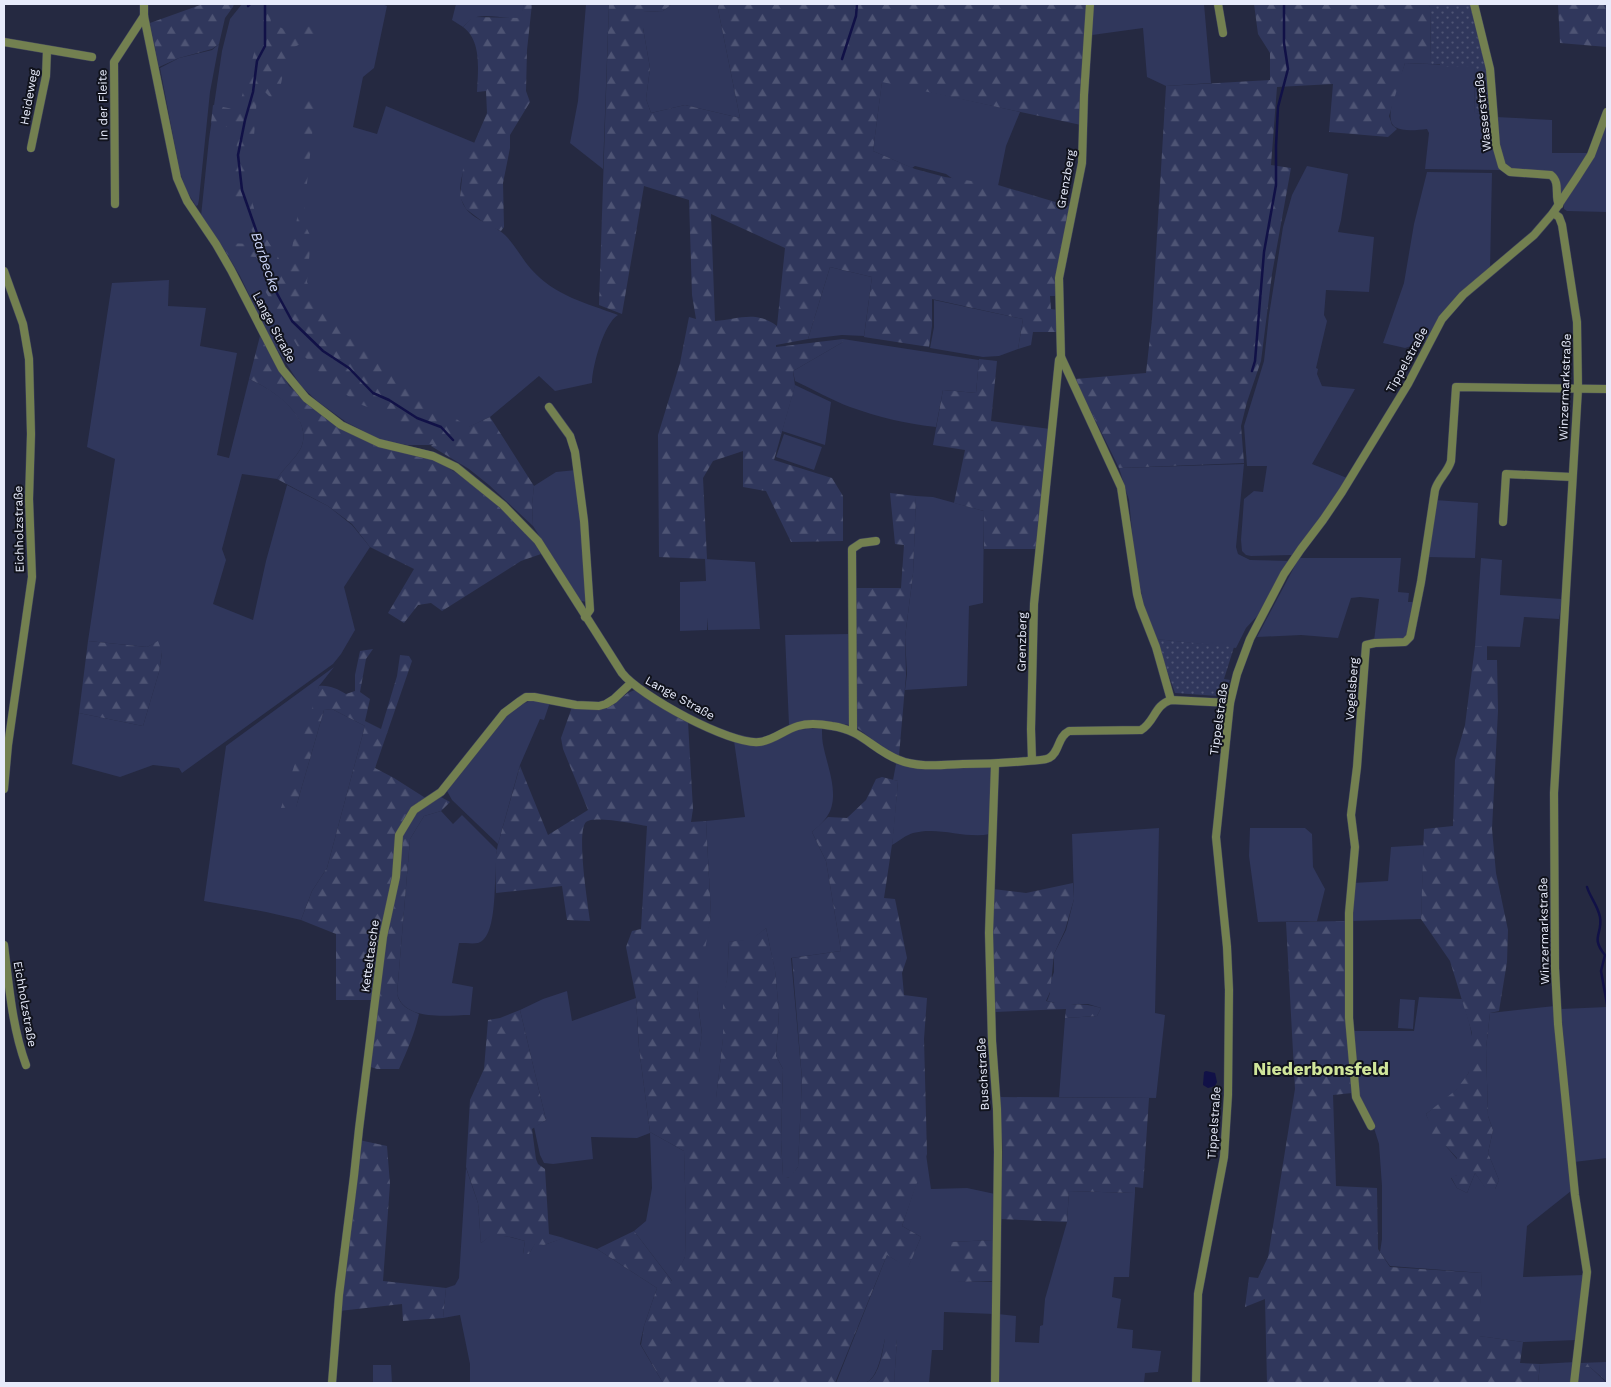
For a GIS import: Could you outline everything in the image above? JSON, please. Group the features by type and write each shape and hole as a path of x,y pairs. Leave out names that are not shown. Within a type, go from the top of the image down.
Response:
{"street":[{"name":"Lange Straße","path":"144,4 144,16 177,178 187,201 231,270 282,369 306,398 341,424 379,443 433,456 456,467 503,505 538,542 585,617 622,673 631,683 707,728 751,742 770,740 791,729 805,725 830,726 853,731 892,756 907,762 930,766 995,764 1032,760"},
{"name":"Grenzberg","path":"1090,4 1082,163 1059,278 1061,358 1122,487 1137,594 1156,647 1170,700"},
{"path":"1218,4 1223,33"},
{"name":"Wasserstraße","path":"1474,4 1490,69 1496,145 1501,164 1510,172 1552,176 1557,182 1557,200 1559,205"},
{"name":"In der Fleite","path":"115,204 114,62 144,16"},
{"path":"4,42 92,57"},
{"name":"Heideweg","path":"31,148 46,76 47,50"},
{"name":"Tippelstraße","path":"1196,1383 1198,1294 1224,1157 1228,1095 1229,990 1227,947 1216,837 1230,703 1237,674 1244,653 1284,574 1342,492 1408,384 1442,320 1463,295 1534,235 1554,212 1590,154 1607,112"},
{"name":"Winzermarkstraße","path":"1554,212 1559,217 1562,225 1577,322 1578,389 1554,793 1555,968 1558,1024 1575,1196 1587,1272 1574,1383"},
{"name":"Eichholzstraße","path":"4,271 23,324 29,360 31,434 29,499 32,577 9,736 4,789"},
{"name":"Grenzberg","path":"1032,760 1034,604 1059,360 1061,358"},
{"name":"Vogelsberg","path":"1371,1126 1356,1097 1349,1018 1349,913 1355,847 1351,815 1357,767 1366,645 1405,642 1410,637 1421,582 1435,490 1452,461 1456,387 1578,389"},
{"path":"1578,389 1607,390"},
{"path":"549,406 570,436 575,452 584,521 590,610 585,617"},
{"path":"1503,522 1506,474 1572,477"},
{"path":"853,731 852,549 861,543 876,541"},
{"name":"Ketteltasche","path":"332,1383 339,1295 371,1030 383,937 396,877 400,835 414,810 441,792 504,713 526,697 534,696 576,705 599,706 614,699 631,683"},
{"path":"1032,760 1051,757 1056,750 1060,738 1069,731 1142,730 1149,724 1159,706 1170,700 1230,703"},
{"name":"Buschstraße","path":"995,764 990,933 992,1041 998,1152 995,1383"},
{"name":"Eichholzstraße","path":"4,945 18,1039 26,1065"}],"green space":[{"path":"203,4 234,4 225,18 219,44 212,49 179,58 159,67 150,23"},
{"path":"242,4 382,4 387,6 374,68 363,77 353,127 377,134 386,106 475,143 464,170 460,191 467,210 505,235 531,269 550,286 572,298 618,315 608,327 604,336 594,367 592,383 555,391 539,376 490,417 431,445 407,445 383,441 346,422 317,401 301,386 272,342 240,276 221,244 201,216 209,139 222,51 230,19"},
{"path":"261,4 269,4 271,23 286,30 295,26 325,27 310,41 294,47 289,53 278,105 264,91 257,98 254,136 245,175 259,227 288,273 300,200 300,130 303,94 311,84 317,89 303,221 311,237 307,282 315,301 388,372 468,427 490,417 534,486 532,505 533,526 469,469 431,446 433,444 417,444 387,414 362,405 333,386 302,354 257,277 264,271 256,257 228,255 221,243 259,244 230,190 239,130 211,123 213,105 238,110 262,25"},
{"path":"456,4 524,4 521,18 482,16 476,17 463,27 452,20"},
{"path":"524,4 532,4 527,50 526,91 530,102 510,135 510,148 503,183 504,227 501,231 487,225 466,209 460,197 463,169 487,113 486,91 477,92 478,56 476,48 469,33 463,27 473,17 520,18"},
{"path":"586,4 609,4 603,169 570,143 578,101"},
{"path":"609,4 672,4 663,11 643,12 643,28 650,68 646,99 651,113 685,105 740,118 717,4 1087,4 1081,125 882,82 873,151 915,169 945,177 998,185 1072,207 1057,296 1050,296 1051,309 1058,310 1059,332 1033,332 1031,345 1018,349 1023,319 932,299 932,326 929,347 864,337 872,277 830,267 808,339 776,345 776,347 843,339 843,342 793,371 795,386 774,460 832,478 843,496 843,541 791,542 766,491 743,487 743,451 713,461 703,478 707,559 659,557 658,435 680,363 689,317 696,319 692,295 689,200 644,186 622,314 599,305","holes":["711,214 785,248 777,326 762,318 754,317 715,321"]},
{"path":"672,4 717,4 740,118 685,105 651,113 646,99 650,68 643,28 643,12 663,11"},
{"path":"1093,4 1204,4 1211,83 1166,86 1147,77 1143,28 1092,35"},
{"path":"1254,4 1428,4 1430,7 1431,64 1405,63 1389,116 1392,125 1397,129 1388,137 1329,132 1333,84 1277,87 1271,165 1291,168 1272,274 1261,361 1241,426 1244,463 1119,468 1075,379 1146,373 1152,319 1166,86 1270,80 1270,53 1258,34"},
{"path":"1428,4 1472,4 1487,66 1491,113 1475,114 1474,66 1440,67 1440,64 1431,64 1430,7"},
{"path":"1558,4 1607,4 1607,47 1560,43"},
{"path":"219,44 210,92 199,199 196,206 186,190 180,172 160,68 179,58 212,50"},
{"path":"1405,63 1474,66 1475,114 1491,113 1497,161 1500,170 1425,169 1429,133 1427,129 1402,130 1395,127 1392,122 1391,107"},
{"path":"882,81 1020,112 1006,146 998,186 953,179 946,174 915,166 912,168 873,151"},
{"path":"1496,117 1552,120 1552,153 1588,153 1560,197 1558,178 1512,170 1506,166 1498,146"},
{"path":"1607,124 1607,212 1567,211 1564,209 1564,203 1596,150"},
{"path":"1307,166 1348,174 1338,232 1374,237 1369,292 1326,290 1324,315 1327,321 1316,368 1318,369 1317,374 1322,386 1355,389 1312,464 1347,478 1325,514 1292,555 1251,556 1246,555 1242,551 1244,499 1254,491 1263,492 1267,466 1247,466 1244,426 1264,361 1269,315 1283,227 1292,195"},
{"path":"1427,172 1492,173 1490,269 1427,341 1405,348 1383,343 1404,283 1414,224"},
{"path":"830,267 872,277 864,336 842,335 808,339"},
{"path":"169,280 168,306 206,308 200,346 237,353 217,455 229,458 249,379 279,397 297,415 302,426 301,448 277,479 242,474 222,549 226,560 213,604 253,620 266,561 287,485 328,506 352,525 370,547 344,587 355,630 333,664 182,773 179,768 153,765 120,777 72,764 79,713 143,726 159,672 162,653 157,642 147,647 88,641 115,459 87,447 112,283"},
{"path":"934,300 1023,319 1018,349 999,356 983,357 930,348 934,327"},
{"path":"260,336 289,386 313,408 338,427 432,458 471,482 528,532 541,554 521,561 442,611 431,603 418,605 404,623 388,613 414,569 370,547 352,524 328,506 277,479 301,448 302,426 296,415 279,397 249,379"},
{"path":"843,339 979,360 976,393 943,390 936,427 903,422 861,411 795,381 793,371 843,342"},
{"path":"979,359 997,361 991,421 1050,429 1037,549 984,549 984,511 954,503 965,450 933,445 943,390 976,393"},
{"path":"795,385 831,402 825,445 782,431"},
{"path":"784,434 822,447 814,470 776,457"},
{"path":"1244,464 1236,547 1238,554 1250,560 1289,561 1260,613 1246,628 1236,648 1156,639 1143,602 1134,551 1129,500 1119,468"},
{"path":"576,470 587,602 581,601 533,526 532,504 534,486 556,472"},
{"path":"890,493 916,496 913,574 905,637 906,675 899,756 892,754 856,727 854,588 901,588 904,545 895,544"},
{"path":"916,496 933,497 984,511 983,603 969,606 967,686 905,690 907,674 905,637 913,574"},
{"path":"1435,500 1478,503 1475,558 1427,557"},
{"path":"1299,558 1401,558 1398,592 1409,593 1408,602 1414,602 1409,633 1405,638 1374,641 1379,599 1360,597 1351,598 1338,638 1301,635 1257,637"},
{"path":"1481,558 1502,560 1500,595 1562,599 1559,619 1524,617 1520,647 1475,646"},
{"path":"705,559 755,562 760,629 708,630 707,618 707,630 680,631 680,582 706,581"},
{"path":"850,634 850,725 822,721 789,725 785,635"},
{"path":"1156,639 1234,647 1224,679 1230,680 1224,692 1218,696 1175,693"},
{"path":"88,641 147,647 158,641 162,652 159,672 143,726 79,713"},
{"path":"1475,646 1487,646 1487,660 1497,660 1498,711 1492,829 1496,873 1508,930 1507,962 1499,1011 1490,1013 1486,1048 1488,1116 1493,1130 1488,1153 1499,1180 1495,1189 1486,1189 1475,1173 1467,1193 1457,1188 1451,1177 1457,1175 1457,1158 1446,1146 1420,1132 1429,1122 1426,1114 1456,1090 1468,1074 1472,1061 1472,1033 1450,961 1421,919 1424,829 1453,826 1455,760 1465,725"},
{"path":"373,649 366,659 360,692 370,699 365,721 381,729 397,676 400,655 409,656 412,661 375,768 427,799 398,834 395,876 372,1000 336,1000 336,934 301,920 312,891 327,868 365,726 332,709 324,710 296,807 281,808 319,686 330,687 346,694 355,691 355,675 360,651"},
{"path":"334,667 319,686 296,807 324,710 332,709 365,726 327,868 312,891 301,920 204,901 226,746"},
{"path":"635,690 688,722 693,809 691,822 706,821 711,915 697,996 702,1035 699,1053 699,1099 716,1098 723,1038 723,997 727,979 729,942 752,939 766,928 775,970 779,1011 776,1056 783,1069 781,1140 783,1176 789,1178 798,1167 802,1079 792,958 841,951 826,861 812,832 828,817 847,818 866,800 876,779 882,777 898,781 893,838 884,898 895,899 907,958 902,973 904,995 927,998 924,1039 927,1154 902,1226 921,1237 908,1268 887,1255 835,1383 663,1383 641,1345 644,1326 657,1288 597,1249 634,1231 672,1281 685,1257 684,1151 650,1132 639,1048 636,998 626,947 632,931 641,929 647,826 597,819 586,822 583,828 582,854 590,921 567,920 562,886 496,893 495,860 520,766 548,835 588,810 563,749 561,738 572,707 604,708"},
{"path":"532,700 550,702 544,720 540,719 520,765 498,844 452,800 447,791 510,712"},
{"path":"822,729 823,744 832,784 833,802 830,810 824,820 812,832 826,861 841,951 791,958 802,1079 798,1167 790,1178 783,1177 781,1139 783,1069 776,1056 779,1011 775,971 766,928 752,940 729,942 724,997 723,1039 716,1099 699,1100 699,1053 702,1034 697,996 702,956 711,915 706,821 745,817 734,741 757,746 770,743 793,731"},
{"path":"896,764 931,768 990,767 993,770 990,834 971,835 923,831 910,834 892,845 898,781 893,780"},
{"path":"439,796 450,802 441,811 424,816 410,839 397,994 402,1004 419,1014 408,1049 399,1069 377,1069 368,1066 399,843 412,815"},
{"path":"441,811 453,824 462,815 497,850 493,916 490,928 485,938 478,943 459,943 452,983 473,987 470,1015 439,1016 418,1013 402,1003 397,994 410,839 424,816"},
{"path":"1159,828 1155,1013 1165,1015 1156,1098 1059,1097 1065,1018 1097,1016 1101,1008 1088,1004 1059,1004 1047,1001 1054,972 1054,954 1066,930 1074,899 1072,834"},
{"path":"1250,828 1305,828 1312,834 1313,867 1325,889 1317,921 1258,922 1249,856"},
{"path":"1424,845 1421,919 1351,921 1353,883 1388,881 1391,847"},
{"path":"1073,883 1074,899 1065,930 1054,954 1050,992 1046,1001 1101,1008 1097,1016 1065,1018 1066,1009 995,1012 992,932 993,889 1026,893"},
{"path":"1346,921 1352,1093 1333,1095 1336,1186 1377,1188 1378,1249 1390,1267 1482,1273 1479,1336 1523,1342 1520,1363 1540,1364 1538,1383 1267,1383 1265,1299 1245,1307 1249,1277 1258,1278 1268,1257 1295,1089 1286,922"},
{"path":"567,991 572,1021 636,998 639,1048 650,1132 684,1151 685,1257 673,1282 634,1231 646,1221 652,1188 650,1133 637,1138 591,1137 593,1159 553,1164 544,1163 540,1155 534,1127 546,1120 520,1010 543,999"},
{"path":"1419,997 1462,999 1470,1027 1473,1056 1465,1080 1444,1101 1426,1114 1436,1132 1457,1159 1457,1175 1451,1178 1457,1188 1467,1193 1475,1173 1486,1188 1495,1189 1499,1180 1488,1153 1493,1130 1488,1116 1486,1048 1490,1013 1555,1006 1571,1191 1527,1226 1523,1277 1584,1275 1577,1340 1523,1342 1478,1336 1482,1273 1390,1266 1380,1252 1382,1239 1382,1186 1379,1144 1357,1089 1352,1031 1414,1031"},
{"path":"1400,999 1415,1000 1413,1029 1398,1028"},
{"path":"1607,1007 1607,1158 1574,1162 1561,1009"},
{"path":"520,1010 546,1120 532,1129 536,1159 538,1164 545,1169 549,1234 564,1238 544,1245 535,1244 529,1254 523,1254 525,1241 511,1237 492,1235 481,1243 478,1203 466,1167 470,1100 484,1069 488,1020 500,1018"},
{"path":"999,1097 1149,1098 1143,1188 1135,1187 1135,1193 1069,1191 1067,1222 1000,1219 1003,1150"},
{"path":"359,1140 387,1146 390,1184 383,1281 446,1288 443,1318 403,1321 402,1304 339,1311"},
{"path":"926,1154 931,1189 967,1188 995,1194 994,1240 951,1242 951,1281 994,1282 994,1314 944,1312 943,1350 932,1350 929,1383 894,1383 897,1339 885,1339 879,1365 869,1381 857,1384 836,1383 887,1255 908,1267 921,1237 902,1226"},
{"path":"466,1168 478,1203 481,1243 492,1234 510,1237 525,1241 523,1254 529,1254 535,1243 544,1245 563,1238 597,1249 657,1288 640,1344 663,1383 470,1383 470,1364 460,1315 443,1318 446,1288 455,1285 459,1278"},
{"path":"1069,1191 1135,1193 1129,1277 1114,1277 1112,1297 1121,1299 1117,1328 1133,1330 1132,1348 1161,1351 1158,1372 1145,1373 1144,1383 997,1383 998,1314 1016,1316 1015,1342 1039,1343 1040,1326 1043,1325 1045,1299 1067,1222"},
{"path":"994,1240 994,1281 951,1282 951,1242"},
{"path":"885,1339 897,1339 894,1383 865,1383 874,1376 877,1370"},
{"path":"1575,1362 1572,1383 1538,1383 1540,1364"},
{"path":"1607,1362 1607,1382 1590,1367 1580,1367 1580,1363"},
{"path":"373,1365 391,1365 392,1383 373,1383"},
{"path":"1579,1366 1590,1367 1607,1383 1577,1383"}],"shaded area":[{"path":"1204,1072 1215,1073 1217,1082 1215,1086 1208,1088 1203,1085"}],"waterway":[{"name":"Barbecke","path":"265,4 265,46 257,61 253,92 238,155 242,190 274,288 292,321 323,351 349,368 373,393 389,400 417,418 441,427 453,440"},
{"path":"842,59 856,16 857,4"},
{"path":"1252,371 1255,361 1264,252 1276,185 1278,107 1288,69 1284,43 1284,4"},
{"path":"1587,887 1600,917 1598,944 1605,955 1601,971 1607,1004"}],"district":[{"name":"Niederbonsfeld","path":"1321,1069"}]}
